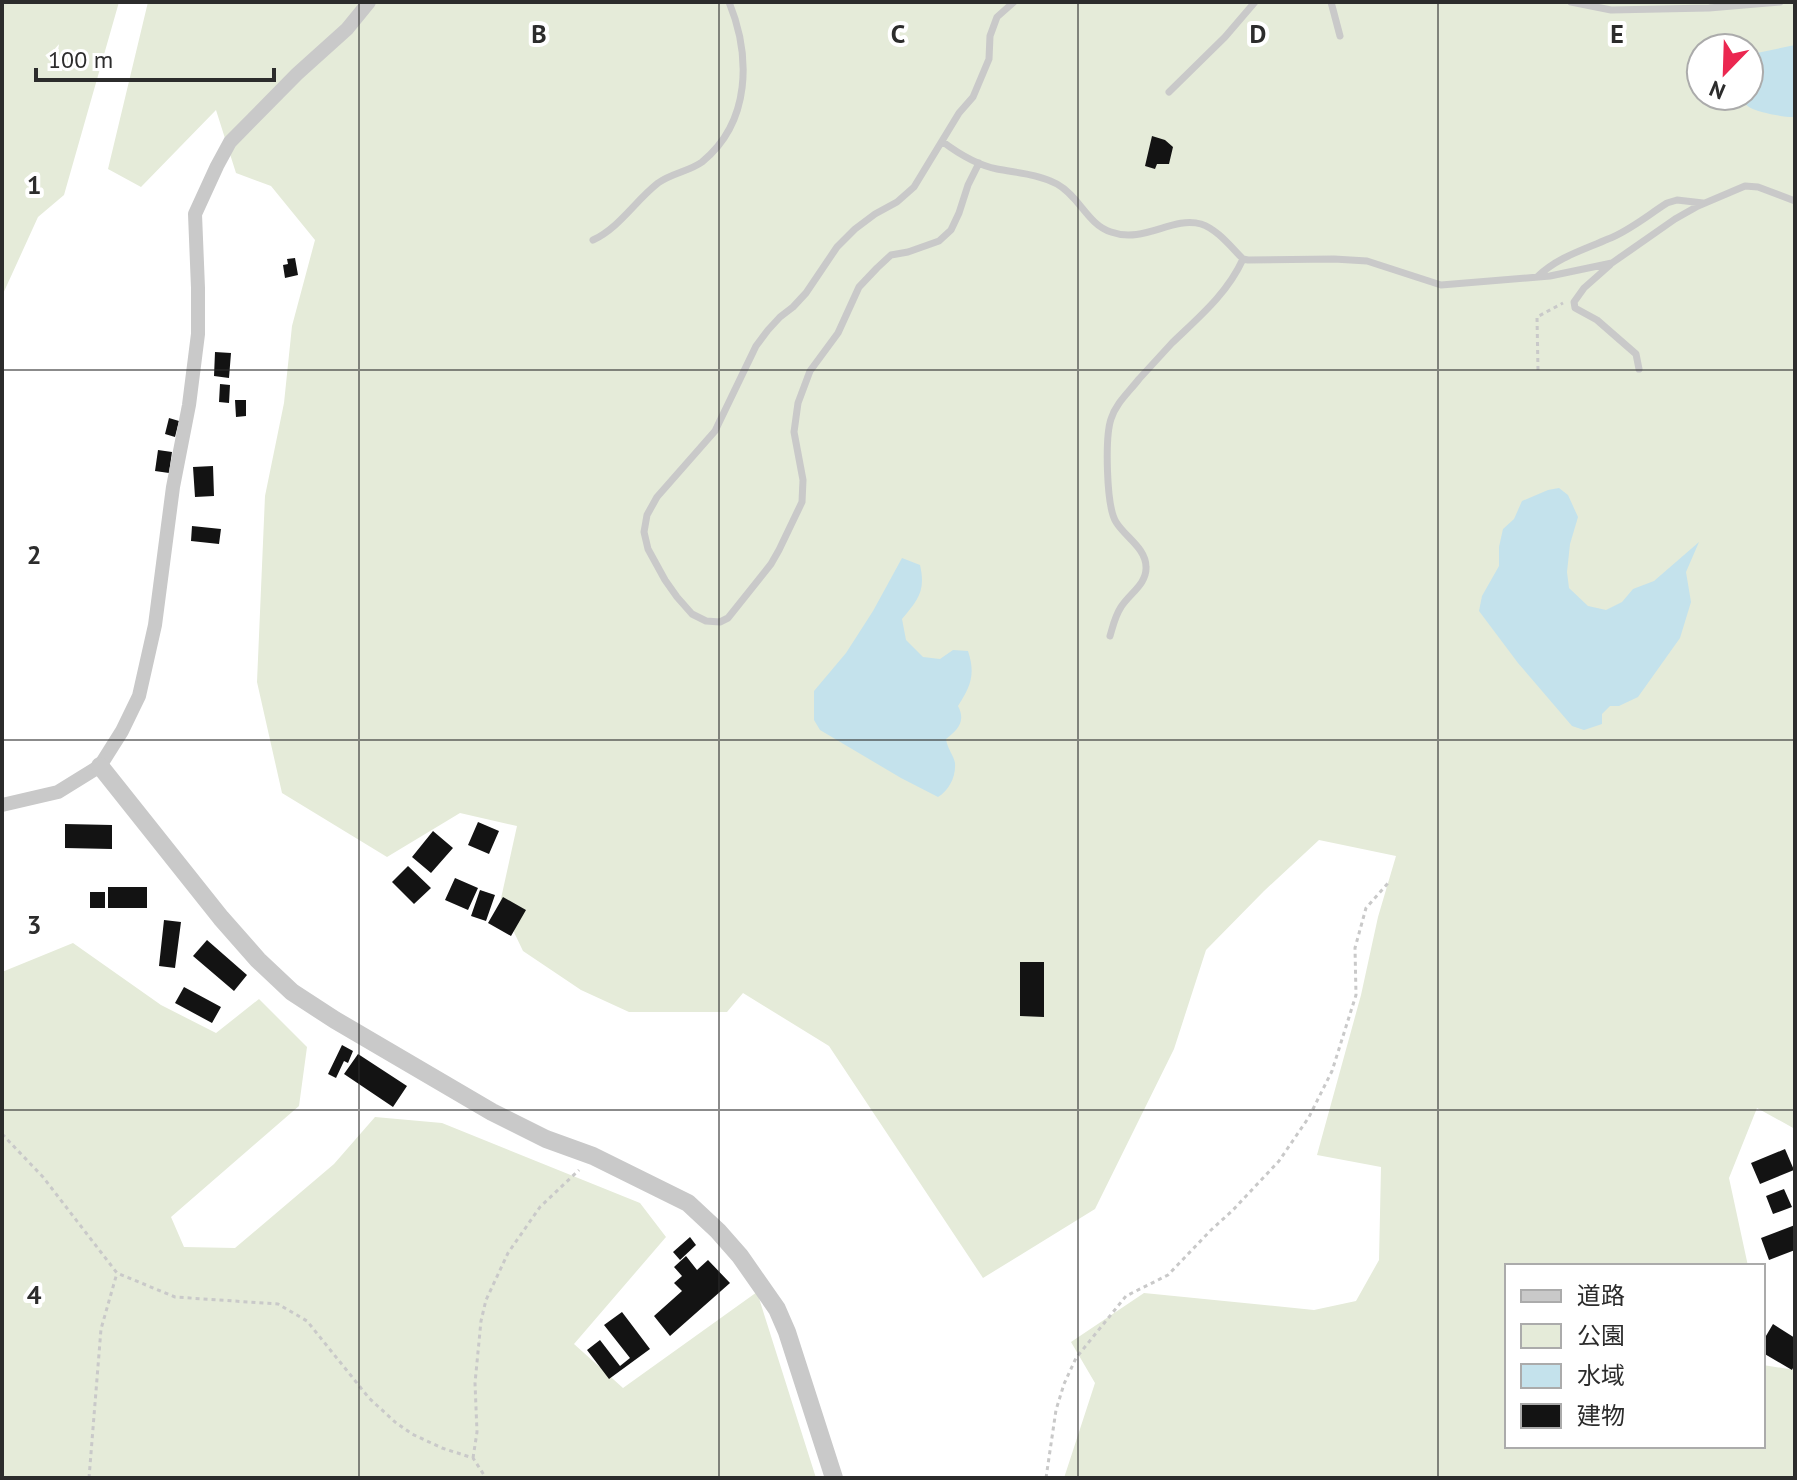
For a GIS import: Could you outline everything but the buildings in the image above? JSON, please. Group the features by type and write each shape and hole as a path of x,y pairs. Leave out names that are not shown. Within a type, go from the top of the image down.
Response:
{"street":[{"path":"2,805 58,792 100,766 139,696 155,625 198,334 195,214 230,142 347,29 369,2"},
{"path":"100,766 221,918 292,992 492,1112 546,1139 593,1156 688,1203 718,1231 740,1256 777,1309 834,1478"}],"lane":[{"path":"593,240 607,233 671,174 700,164 734,123 741,100 743,73 738,26 729,2"},
{"path":"979,163 951,230 939,241 891,255 877,268 859,287 838,333 810,371 798,403 794,432 803,480 802,502 771,564 728,618 720,622 706,621 692,614 665,580 648,549 644,532 647,515 657,497 715,431 756,346 768,330 806,293 837,247 855,229 914,187 959,113 973,97 989,59 990,36 997,17 1014,2"},
{"path":"1169,92 1225,37 1255,2"},
{"path":"1331,2 1340,36"},
{"path":"1571,2 1611,10 1709,8 1780,2"},
{"path":"943,142 979,163 1045,178 1060,186 1073,195 1107,232 1124,236 1187,223 1201,224 1216,233 1243,259 1367,261 1441,285 1569,273 1612,263"},
{"path":"1639,369 1636,354 1597,320 1575,308 1577,295 1612,263 1675,219 1705,203 1745,186 1758,187 1795,201"},
{"path":"1537,277 1572,252 1610,239 1667,203 1677,200 1705,203"},
{"path":"1110,636 1121,606 1145,579 1147,565 1143,554 1116,522 1110,507 1108,444 1111,417 1119,403 1152,366 1220,296 1243,259"}],"path":[{"path":"1538,370 1537,317 1577,295"},
{"path":"1046,1478 1056,1410 1076,1358 1126,1296 1168,1275 1232,1211 1279,1161 1309,1117 1332,1071 1356,995 1355,948 1366,908 1388,883"},
{"path":"2,1134 43,1177 117,1273 175,1297 278,1304 307,1321 369,1398 395,1422 442,1448 473,1458 486,1478"},
{"path":"473,1458 477,1432 475,1383 486,1300 508,1253 540,1207 593,1156"},
{"path":"89,1478 101,1329 117,1273"}],"green space":[{"path":"2,2 119,2 64,195 38,217 2,296"},
{"path":"148,2 1795,2 1795,1129 1757,1108 1729,1178 1748,1264 1505,1264 1505,1448 1765,1448 1765,1365 1795,1370 1795,1478 1064,1478 1095,1383 1071,1342 1144,1293 1314,1310 1356,1301 1379,1260 1381,1167 1317,1155 1396,856 1319,840 1206,950 1174,1049 1095,1209 983,1278 829,1046 743,993 727,1012 629,1012 581,990 523,951 500,903 517,826 460,813 387,857 282,793 257,682 265,496 284,403 292,326 315,240 271,186 236,173 216,110 141,187 108,169"},
{"path":"73,943 161,1005 216,1033 259,999 307,1047 299,1106 171,1217 184,1247 235,1248 334,1164 375,1117 442,1123 640,1203 666,1237 574,1344 623,1388 757,1292 816,1478 2,1478 2,972"}],"water":[{"path":"1795,45 1795,117 1762,112 1765,112 1765,51"},
{"path":"1559,488 1568,495 1578,517 1570,544 1569,588 1588,606 1606,610 1622,602 1633,589 1654,581 1699,542 1686,572 1691,602 1680,638 1638,697 1619,706 1610,706 1602,714 1602,724 1584,730 1572,726 1479,611 1482,596 1499,566 1503,529 1514,519 1522,501"},
{"path":"902,558 920,565 922,574 919,595 902,619 906,640 923,657 940,659 953,650 968,651 972,667 969,687 958,706 960,725 946,739 954,760 953,778 938,797 820,730 814,720 814,691 846,653"}]}
